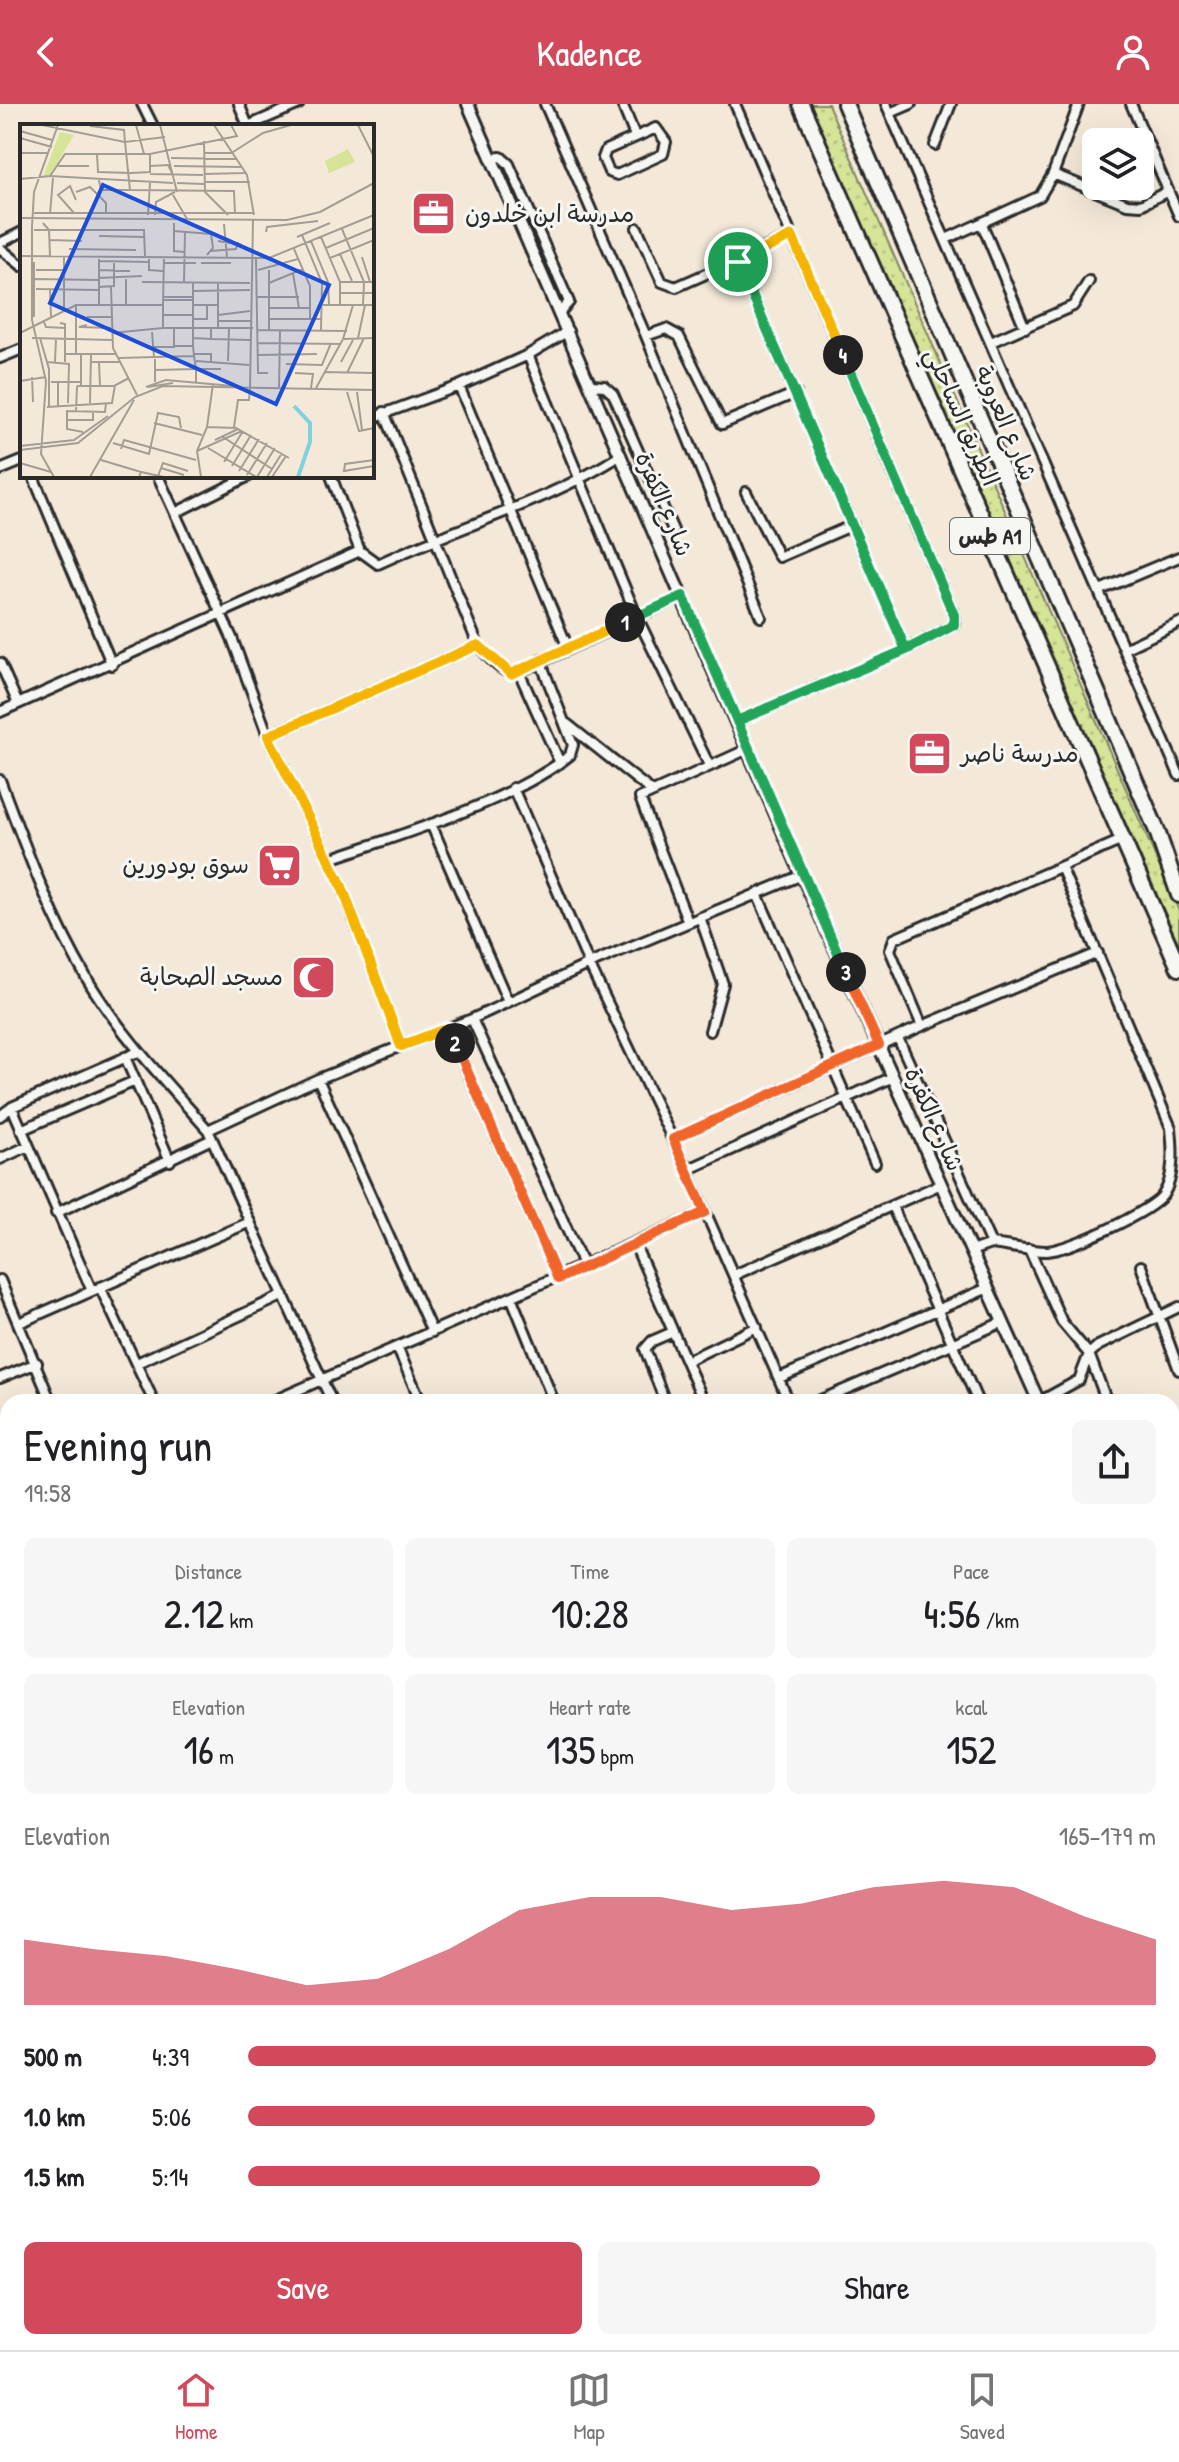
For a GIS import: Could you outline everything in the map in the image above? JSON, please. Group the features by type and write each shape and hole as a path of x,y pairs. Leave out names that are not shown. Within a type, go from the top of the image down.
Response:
{"main road":[{"name":"الطريق الساحلي","path":"801,104 1179,968"},
{"name":"شارع العروبة","path":"845,104 1157,831 1179,895"}],"street":[{"path":"142,104 152,124"},
{"path":"239,104 247,124"},
{"path":"253,124 299,104"},
{"name":"شارع الكفرة","path":"468,104 802,875 1035,1394"},
{"path":"545,104 646,336 761,617"},
{"path":"622,104 635,136"},
{"path":"735,104 954,615 954,625 950,630 737,721"},
{"path":"911,104 888,108 1179,775"},
{"path":"935,145 951,104"},
{"path":"946,239 1032,202 1053,174 1079,104"},
{"path":"1131,104 1179,216"},
{"path":"658,129 666,142 665,152 620,174 611,174 603,161 604,152 635,136 658,129"},
{"path":"1053,174 1127,204 1141,205 1168,191"},
{"path":"982,224 1025,328"},
{"path":"637,228 662,282 668,286 684,284 792,236"},
{"path":"20,233 0,245 20,264"},
{"path":"738,262 906,650"},
{"path":"991,342 1073,306 1089,281"},
{"path":"646,336 666,329 679,336 722,424 796,393"},
{"path":"374,417 459,386 528,355 568,331"},
{"path":"0,358 20,350"},
{"path":"528,355 637,617 709,765"},
{"path":"592,385 604,386 613,394 673,530"},
{"path":"459,386 568,648"},
{"path":"384,412 478,645 502,669 511,674 519,672 683,596"},
{"path":"332,478 360,551 378,564 436,537 580,482 621,455"},
{"path":"0,470 20,462"},
{"path":"34,478 112,665"},
{"path":"159,478 222,615 268,736 330,859 401,1046"},
{"path":"175,513 245,478"},
{"path":"746,492 779,557 853,525"},
{"path":"0,712 112,665 360,551"},
{"path":"1100,590 1179,557"},
{"path":"1126,648 1179,623"},
{"path":"268,736 478,645"},
{"path":"330,859 431,824 513,788 560,763 573,751 566,724 540,660"},
{"path":"0,663 18,704"},
{"path":"519,672 560,763"},
{"path":"566,724 650,790"},
{"path":"688,922 640,798 650,790 748,749"},
{"path":"0,780 70,947 86,977 138,1052 210,1134 329,1394"},
{"path":"513,788 589,964 673,1139 786,1394"},
{"path":"431,824 508,1002"},
{"path":"922,1026 890,950 894,939 1122,840"},
{"path":"971,1251 991,1244 1029,1249 1063,1248 1151,1206 1163,1194 1176,1149 1158,1092 1061,867"},
{"path":"56,1213 170,1161 210,1134 318,1079 472,1019 589,964 758,896 802,875"},
{"path":"758,896 875,1163"},
{"path":"700,917 723,984 710,1031"},
{"path":"673,1139 922,1026 1098,953"},
{"path":"472,1019 584,1267"},
{"path":"448,1028 558,1279"},
{"path":"898,1038 991,1244"},
{"path":"0,1116 12,1107 138,1052"},
{"path":"125,1057 170,1161"},
{"path":"687,1170 893,1077"},
{"path":"318,1079 432,1332"},
{"path":"21,1130 135,1081"},
{"path":"12,1107 56,1213 151,1394"},
{"path":"0,1159 28,1146"},
{"path":"734,1275 941,1184"},
{"path":"892,1206 974,1394"},
{"path":"289,1394 558,1279 705,1212"},
{"path":"19,1323 250,1222"},
{"path":"635,1245 700,1394"},
{"path":"1029,1249 1062,1322 1089,1354 1104,1394"},
{"path":"1141,1266 1179,1370"},
{"path":"0,1280 48,1394"},
{"path":"779,1378 988,1288"},
{"path":"137,1363 284,1295"},
{"path":"512,1299 551,1394"},
{"path":"1054,1394 1079,1380 1089,1354 1098,1346 1179,1307"},
{"path":"835,1394 1003,1322"},
{"path":"686,1361 757,1327"},
{"path":"662,1394 645,1349 652,1341 673,1332"},
{"path":"397,1347 418,1394"},
{"path":"0,1378 37,1363"}],"green space":[{"path":"810,104 828,104 1179,911 1179,952"}],"place":[{"name":"مدرسة ابن خلدون","path":"434,214"},
{"name":"مدرسة ناصر","path":"930,754"},
{"name":"سوق بودورين","path":"280,865"},
{"name":"مسجد الصحابة","path":"314,977"}],"route":[{"path":"738,262 792,236 954,615 954,625 950,630 906,650 832,680 737,721 879,1045 673,1139 705,1212 558,1279 448,1028 401,1046 341,884 268,736 478,645 502,669 511,674 519,672 683,596 737,721 906,650 738,262"}]}
